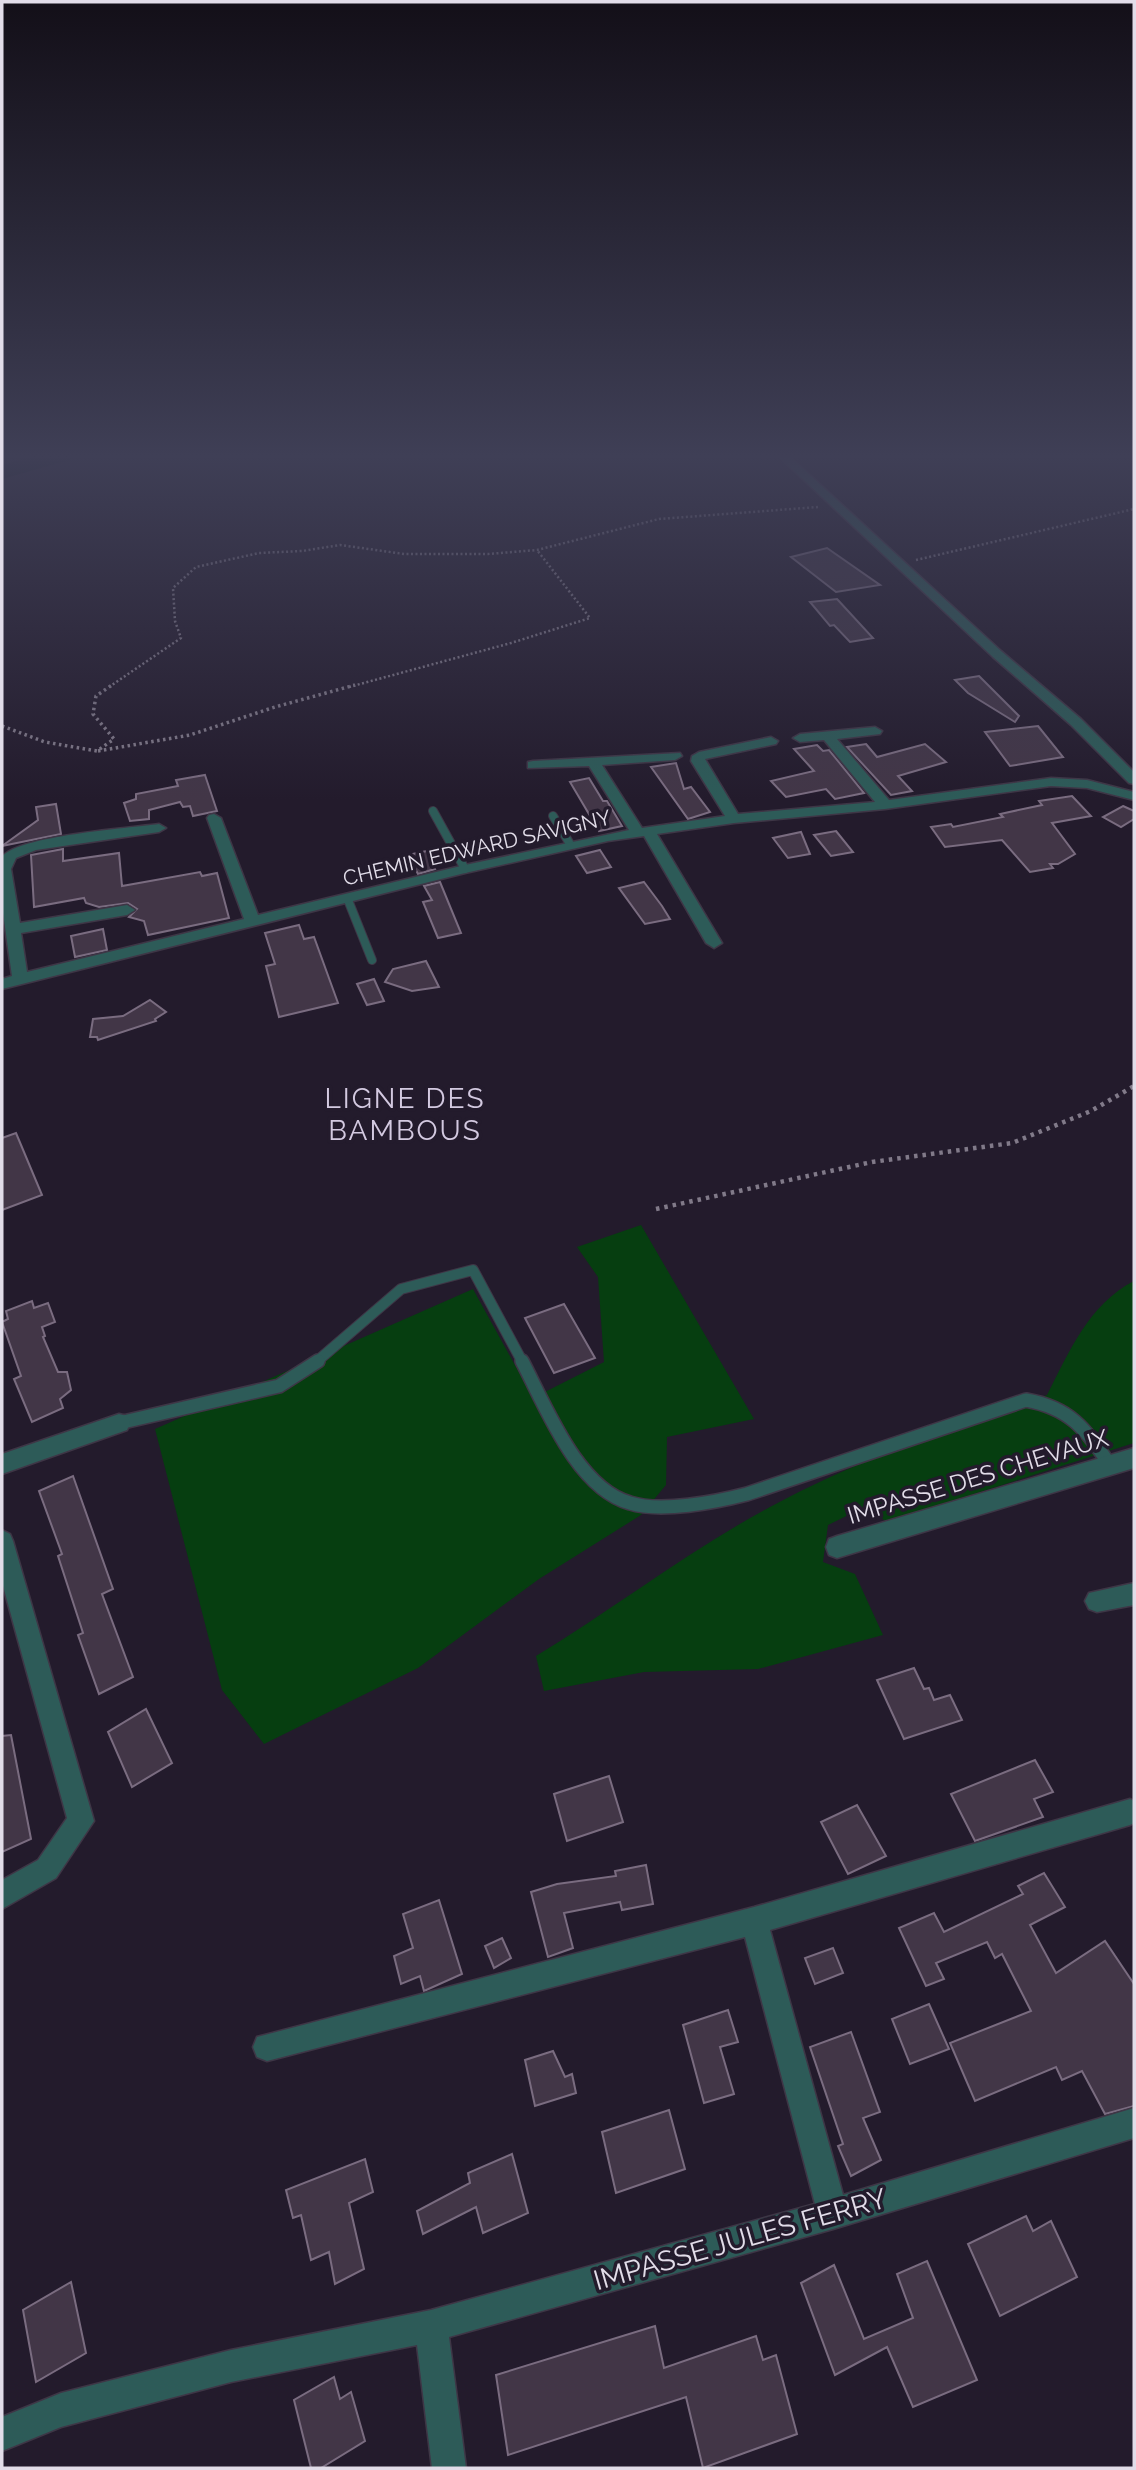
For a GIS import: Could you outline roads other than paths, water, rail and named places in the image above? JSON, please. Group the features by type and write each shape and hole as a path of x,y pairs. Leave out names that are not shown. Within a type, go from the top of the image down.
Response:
{"street":[{"path":"908,569 997,654 1076,722 1134,780"},
{"path":"800,738 876,730"},
{"path":"827,736 885,805"},
{"path":"734,819 698,761 699,756 771,741"},
{"path":"533,765 675,756"},
{"path":"593,761 643,832 714,943"},
{"name":"CHEMIN EDWARD SAVIGNY","path":"2,984 570,844 734,819 885,805 1062,782 1087,784 1134,796"},
{"path":"214,818 253,922"},
{"path":"20,979 4,869 11,855 33,846 159,828"},
{"path":"13,929 127,910"},
{"path":"2,1464 119,1423"},
{"name":"IMPASSE DES CHEVAUX","path":"836,1547 1134,1458"},
{"path":"2,1541 81,1821 47,1869 2,1895"},
{"path":"1097,1601 1134,1594"},
{"path":"267,2047 754,1921 1130,1812"},
{"path":"754,1921 833,2214"},
{"name":"IMPASSE JULES FERRY","path":"2,2434 61,2410 231,2366 430,2326 833,2214 1134,2123"},
{"path":"430,2326 449,2468"}],"lane":[{"path":"433,811 465,869"},
{"path":"553,816 570,844"},
{"path":"348,900 372,960"},
{"path":"119,1423 279,1386 321,1359 401,1289 473,1270 573,1456 604,1490 631,1504 676,1506 715,1502 747,1494 1026,1400 1049,1403 1061,1409 1081,1426 1110,1465"}],"district":[{"name":"LIGNE DES BAMBOUS","path":"405,1114"}]}
